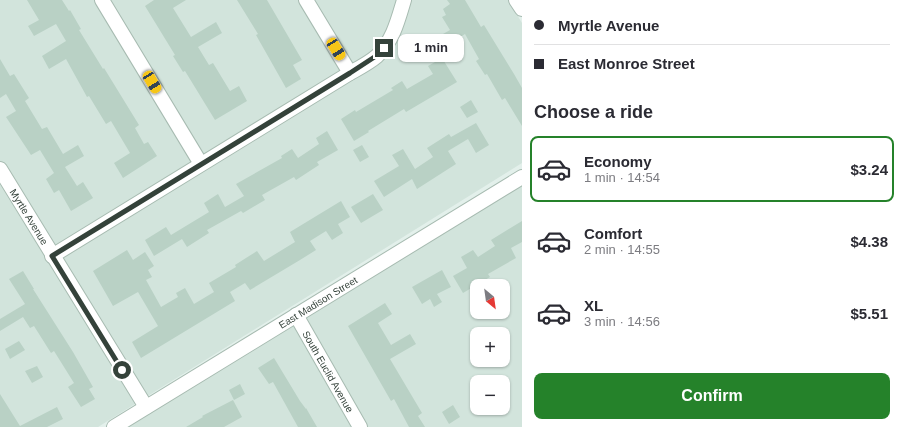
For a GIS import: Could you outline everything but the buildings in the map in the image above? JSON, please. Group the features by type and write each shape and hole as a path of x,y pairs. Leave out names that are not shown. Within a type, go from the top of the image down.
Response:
{"street":[{"path":"102,0 201,164"},
{"path":"306,0 350,73"},
{"path":"52,256 376,56 384,48 391,37 397,24 404,0"},
{"path":"516,0 522,9"},
{"name":"Myrtle Avenue","path":"0,169 146,408"},
{"name":"East Madison Street","path":"114,427 522,177"},
{"name":"South Euclid Avenue","path":"296,315 360,427"}],"shaded area":[{"path":"0,0 508,0 522,23 522,163 98,427 0,427"},
{"path":"522,176 522,427 120,427"}],"route":[{"path":"122,370 52,256 366,64 384,48"}]}
